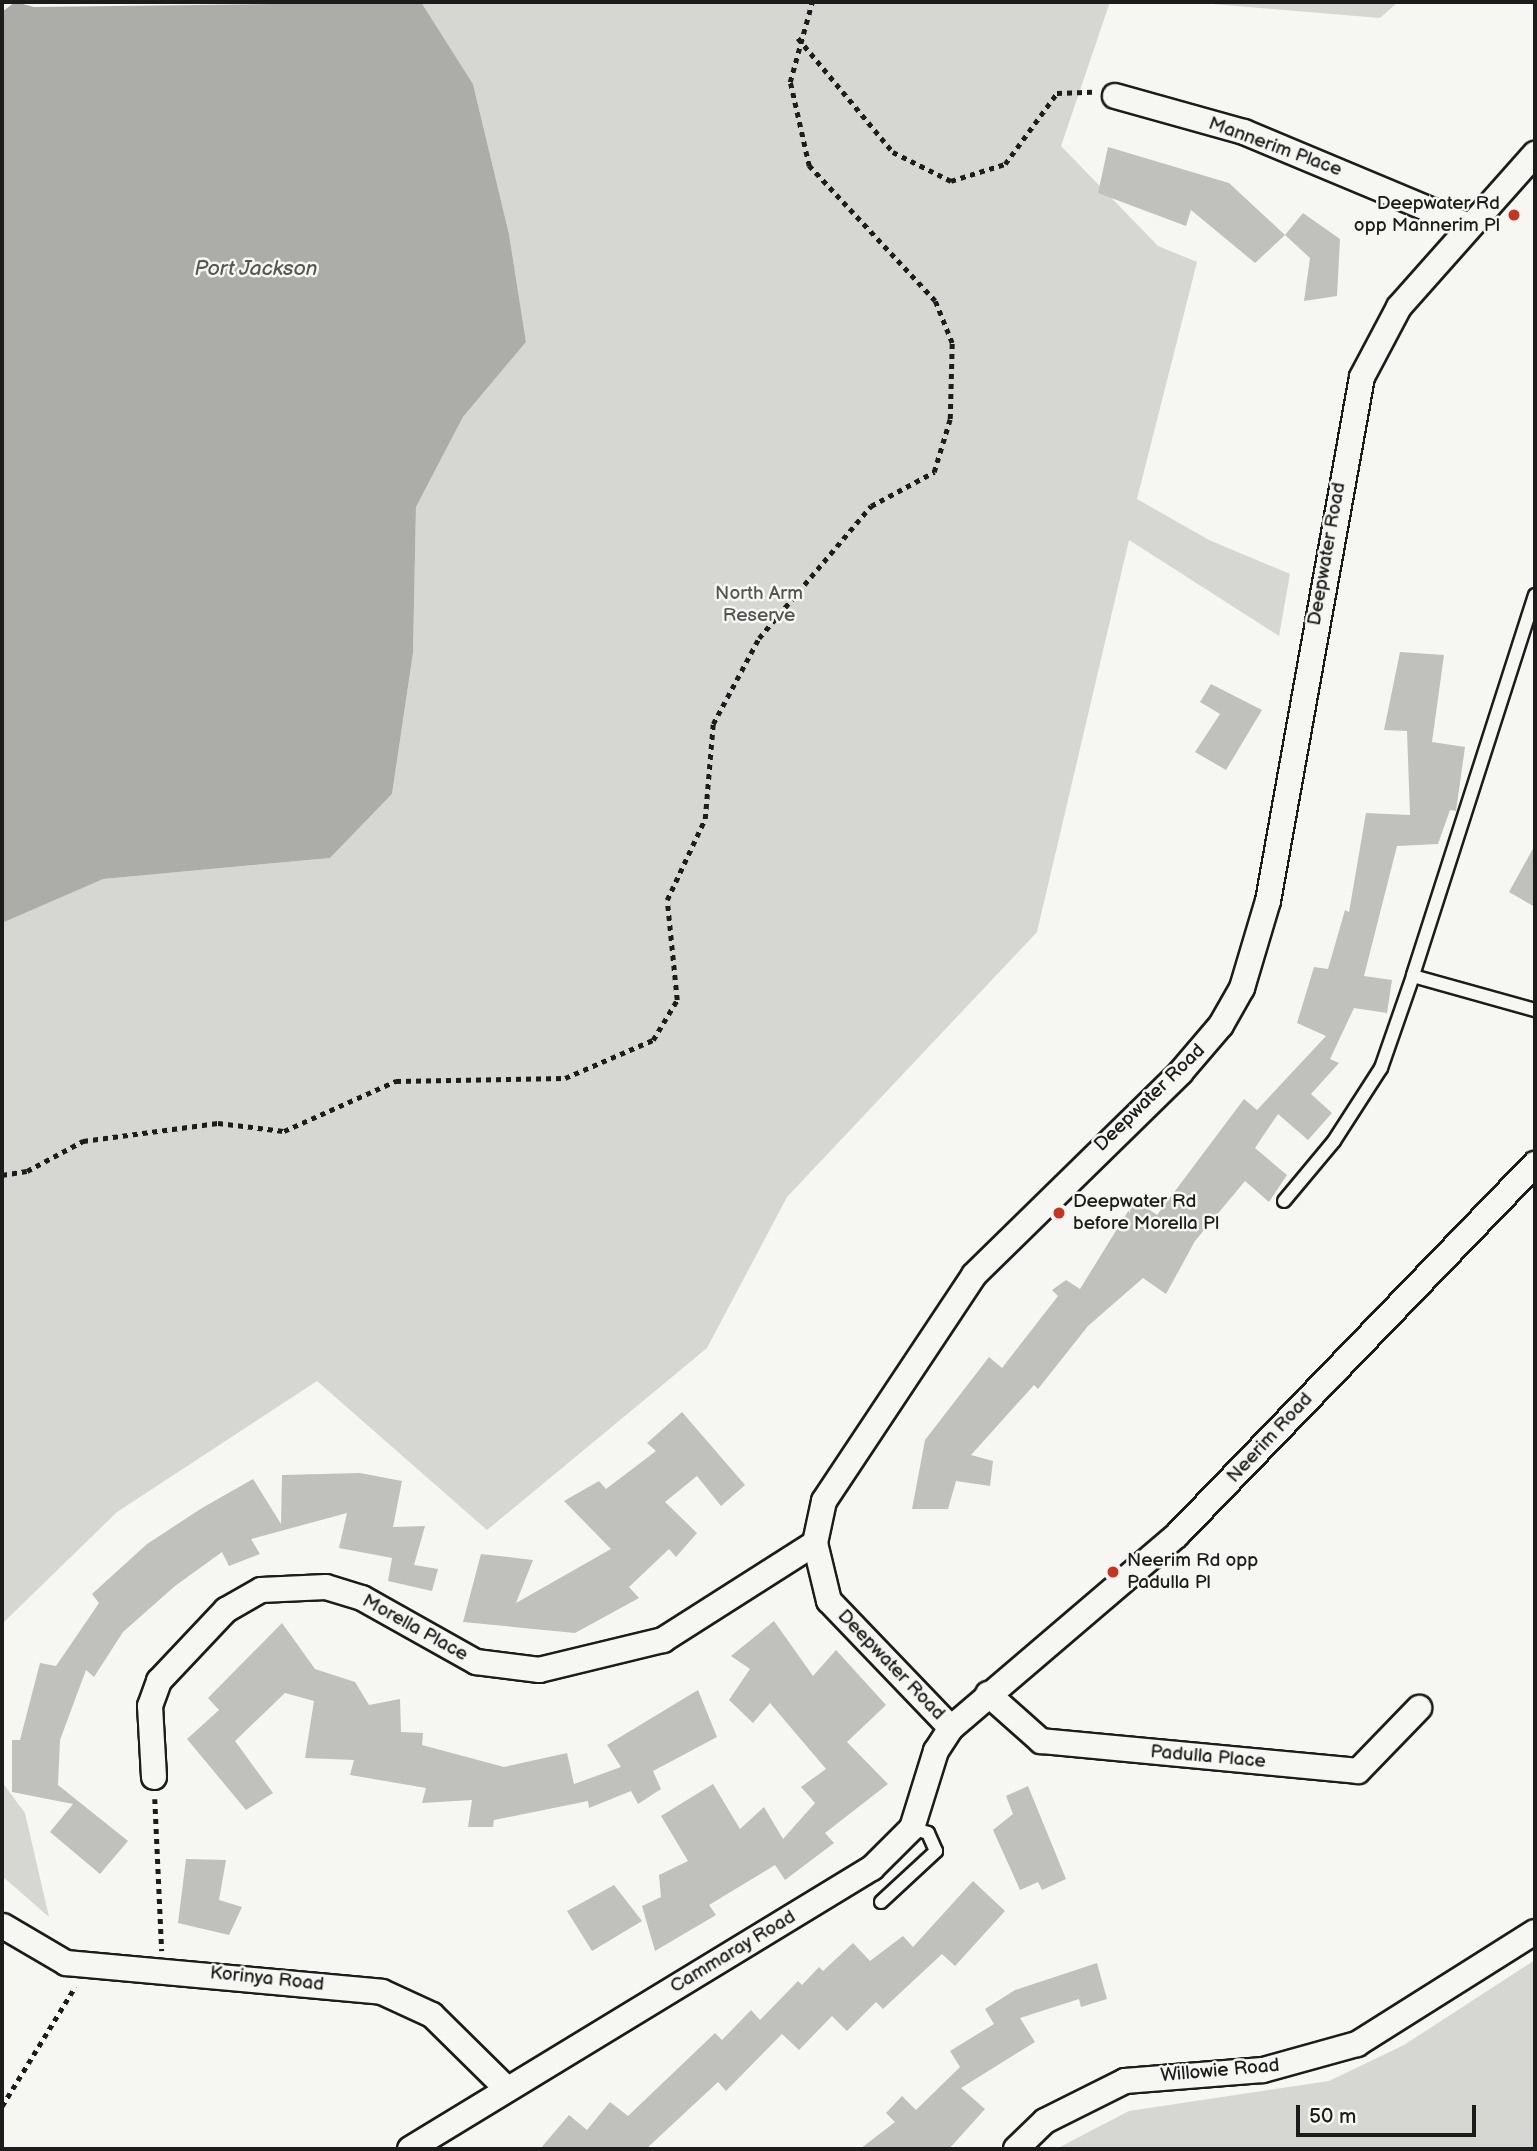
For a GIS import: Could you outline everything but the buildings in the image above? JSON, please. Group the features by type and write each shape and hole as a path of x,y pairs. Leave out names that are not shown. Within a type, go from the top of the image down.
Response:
{"street":[{"name":"Mannerim Place","path":"1115,96 1244,132 1469,226"},
{"name":"Deepwater Road","path":"951,1727 835,1609 821,1584 815,1543 830,1490 974,1275 1180,1073 1221,1026 1242,988 1268,901 1362,376 1399,307 1535,154"},
{"name":"Neerim Road","path":"988,1694 1177,1535 1535,1164"},
{"name":"Morella Place","path":"154,1777 150,1706 159,1681 226,1610 261,1590 326,1587 362,1598 476,1661 539,1670 663,1640 815,1543"},
{"name":"Padulla Place","path":"988,1694 1041,1741 1358,1771 1419,1707"},
{"name":"Cammaray Road","path":"410,2149 506,2088 872,1868 912,1828 936,1751 951,1727 988,1694"},
{"name":"Korinya Road","path":"3,1926 66,1963 162,1967 382,1992 432,2015 506,2088"},
{"name":"Willowie Road","path":"1016,2149 1045,2121 1125,2081 1264,2070 1357,2043 1535,1932"}],"lane":[{"path":"1284,1201 1334,1141 1381,1068 1535,595"},
{"path":"1413,976 1535,1010"},
{"path":"881,1902 936,1851 928,1833 912,1828"}],"path":[{"path":"2,1175 27,1171 83,1141 218,1123 284,1131 396,1081 565,1078 653,1040 677,1000 667,900 705,819 713,724 759,638 871,506 934,472 950,419 953,343 935,301 810,166 790,82 797,37 812,2"},
{"path":"797,37 892,152 951,181 1005,164 1057,93 1068,89 1115,96"},
{"path":"154,1777 162,1967"},
{"path":"2,2106 88,1965"}],"green space":[{"name":"North Arm Reserve","path":"421,2 1110,2 1061,146 1158,246 1197,262 1137,499 1209,540 1290,574 1279,636 1129,540 1037,932 787,1197 707,1348 487,1530 317,1381 117,1512 2,1624 2,923 102,879 330,858 392,794 413,653 416,507 463,417 526,342 509,234 473,84"},
{"path":"1189,2 1398,2 1380,18"},
{"path":"2,1782 25,1813 49,1917 2,1876"},
{"path":"1535,1960 1535,2149 1056,2149 1129,2111 1329,2081 1404,2045"}],"water":[{"name":"Port Jackson","path":"15,2 34,7 421,2 473,84 509,234 526,342 463,417 416,507 413,653 392,794 330,858 103,879 2,923 2,12"}],"place":[{"name":"Deepwater Rd opp Mannerim Pl","path":"1514,215"},
{"name":"Deepwater Rd before Morella Pl","path":"1059,1213"},
{"name":"Neerim Rd opp Padulla Pl","path":"1113,1572"}]}
